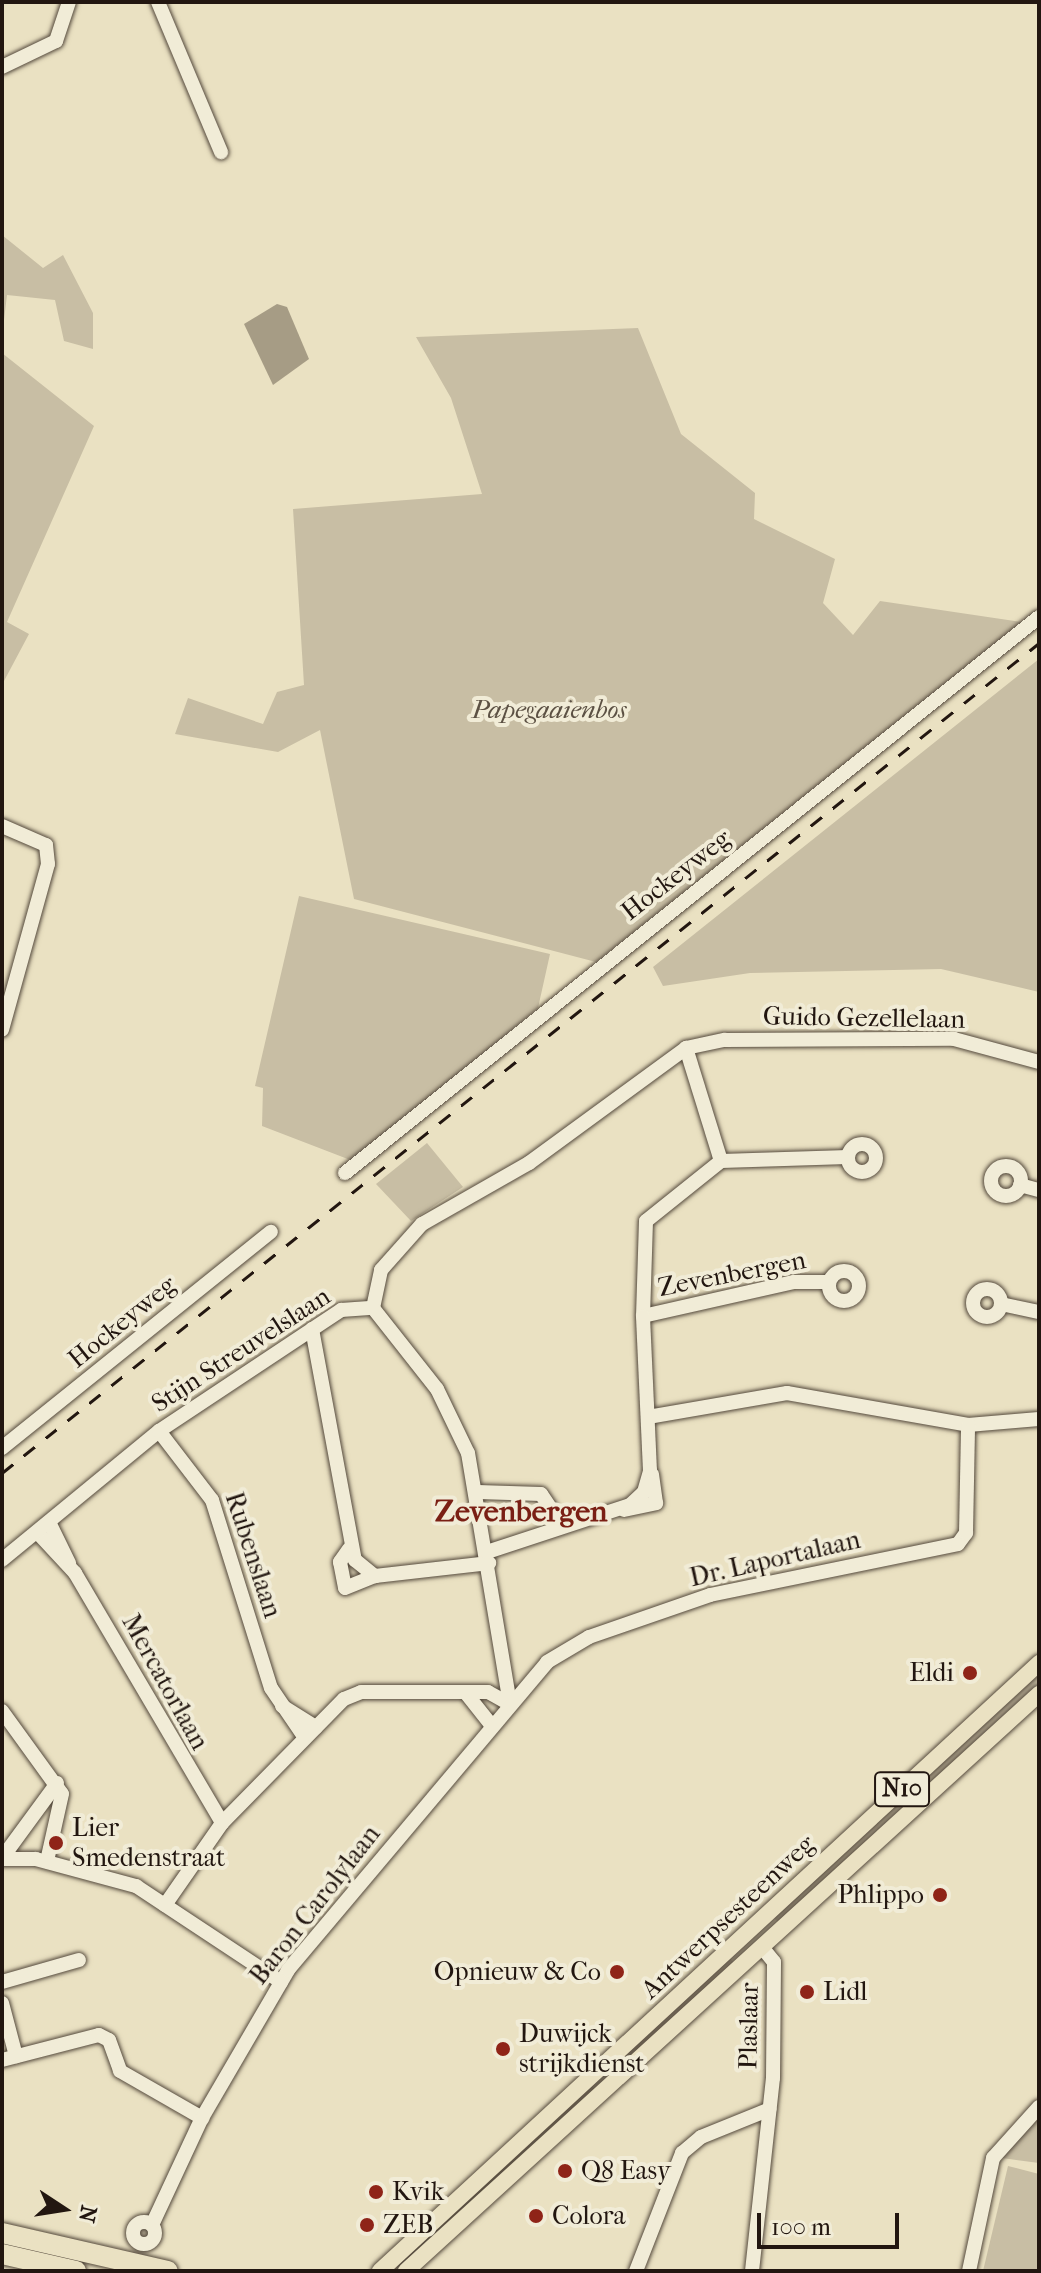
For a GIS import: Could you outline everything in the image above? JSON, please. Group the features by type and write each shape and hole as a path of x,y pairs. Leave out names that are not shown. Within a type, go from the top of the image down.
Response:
{"highway":[{"path":"2,2233 168,2271"},
{"path":"2,2254 76,2271"}],"main road":[{"name":"Antwerpsesteenweg","path":"380,2271 600,2069 762,1912 1039,1663"},
{"name":"Antwerpsesteenweg","path":"406,2271 1039,1694"},
{"path":"762,1912 761,1933 780,1933"},
{"path":"600,2069 598,2078 610,2084"}],"street":[{"path":"2,67 56,41 69,2"},
{"path":"158,2 221,152"},
{"name":"Hockeyweg","path":"345,1173 1039,617"},
{"path":"2,826 46,845 48,864 2,1030"},
{"name":"Guido Gezellelaan","path":"686,1048 725,1040 954,1039 1039,1062"},
{"path":"686,1048 721,1161 848,1157"},
{"name":"Stijn Streuvelslaan","path":"2,1560 159,1431 341,1310 373,1308 381,1270 422,1224 529,1163 686,1048"},
{"name":"Zevenbergen","path":"349,1549 340,1562 345,1588 375,1576 488,1557 560,1522 620,1508 644,1492 650,1471 643,1316 646,1221 721,1161"},
{"path":"1020,1185 1039,1190"},
{"name":"Hockeyweg","path":"2,1448 271,1232"},
{"name":"Zevenbergen","path":"643,1316 794,1282 829,1282"},
{"path":"1001,1304 1039,1312"},
{"path":"373,1308 451,1412 478,1492 510,1704"},
{"path":"312,1329 349,1549 375,1576"},
{"path":"648,1417 787,1393 968,1425 1039,1419"},
{"name":"Dr. Laportalaan","path":"510,1704 533,1677 577,1642 710,1595 958,1544 966,1533 968,1425"},
{"name":"Rubenslaan","path":"159,1431 212,1500 282,1706 305,1738"},
{"path":"478,1492 541,1494 560,1522"},
{"name":"Mercatorlaan","path":"43,1527 69,1563 222,1823"},
{"path":"505,1674 533,1677"},
{"path":"165,1905 222,1823 316,1727 361,1692 498,1693 510,1704"},
{"path":"465,1692 492,1726"},
{"name":"Baron Carolylaan","path":"152,2225 202,2118 281,1982 510,1704"},
{"path":"282,1706 316,1727"},
{"path":"2,1711 62,1794 47,1861"},
{"path":"57,1783 6,1852 119,1879 165,1905 281,1982"},
{"name":"Plaslaar","path":"752,2271 770,2109 774,1962 762,1947"},
{"path":"2,1982 79,1960"},
{"path":"2,2003 9,2058 99,2035 109,2040 120,2071 202,2118"},
{"path":"969,2271 993,2158 1039,2107"},
{"name":"Plaslaar","path":"636,2271 682,2153 701,2137 770,2109"}],"green space":[{"path":"2,235 43,268 63,255 93,313 93,349 64,341 55,300 7,295 2,337"},
{"name":"Papegaaienbos","path":"638,328 681,434 755,493 754,519 835,559 823,603 853,635 880,601 1021,622 596,962 354,899 320,730 278,752 175,734 188,698 263,724 277,692 304,685 293,509 482,494 451,398 416,337"},
{"path":"2,353 94,426 7,622 29,634 4,681"},
{"path":"1039,659 1039,992 941,969 750,973 663,986 653,967"},
{"path":"299,896 550,954 538,1008 353,1161 262,1126 263,1088 255,1086"},
{"path":"427,1143 463,1187 411,1221 376,1184"},
{"path":"1039,1672 1039,1683 780,1924 772,1916"},
{"path":"728,1956 735,1964 609,2079 604,2072"},
{"path":"590,2085 596,2090 391,2271"},
{"path":"1039,2117 1039,2163 1002,2158"},
{"path":"1008,2166 1039,2174 1039,2271 983,2271"}],"shaded area":[{"path":"277,304 287,307 309,359 273,385 244,324"}],"railway":[{"path":"2,1473 1039,643"}],"place":[{"name":"Eldi","path":"970,1673"},
{"name":"Lier Smedenstraat","path":"56,1843"},
{"name":"Phlippo","path":"940,1895"},
{"name":"Opnieuw & Co","path":"617,1972"},
{"name":"Lidl","path":"807,1992"},
{"name":"Duwijck strijkdienst","path":"503,2049"},
{"name":"Q8 Easy","path":"565,2171"},
{"name":"Kvik","path":"376,2192"},
{"name":"Colora","path":"536,2216"},
{"name":"ZEB","path":"367,2225"}],"district":[{"name":"Zevenbergen","path":"521,1512"}]}
